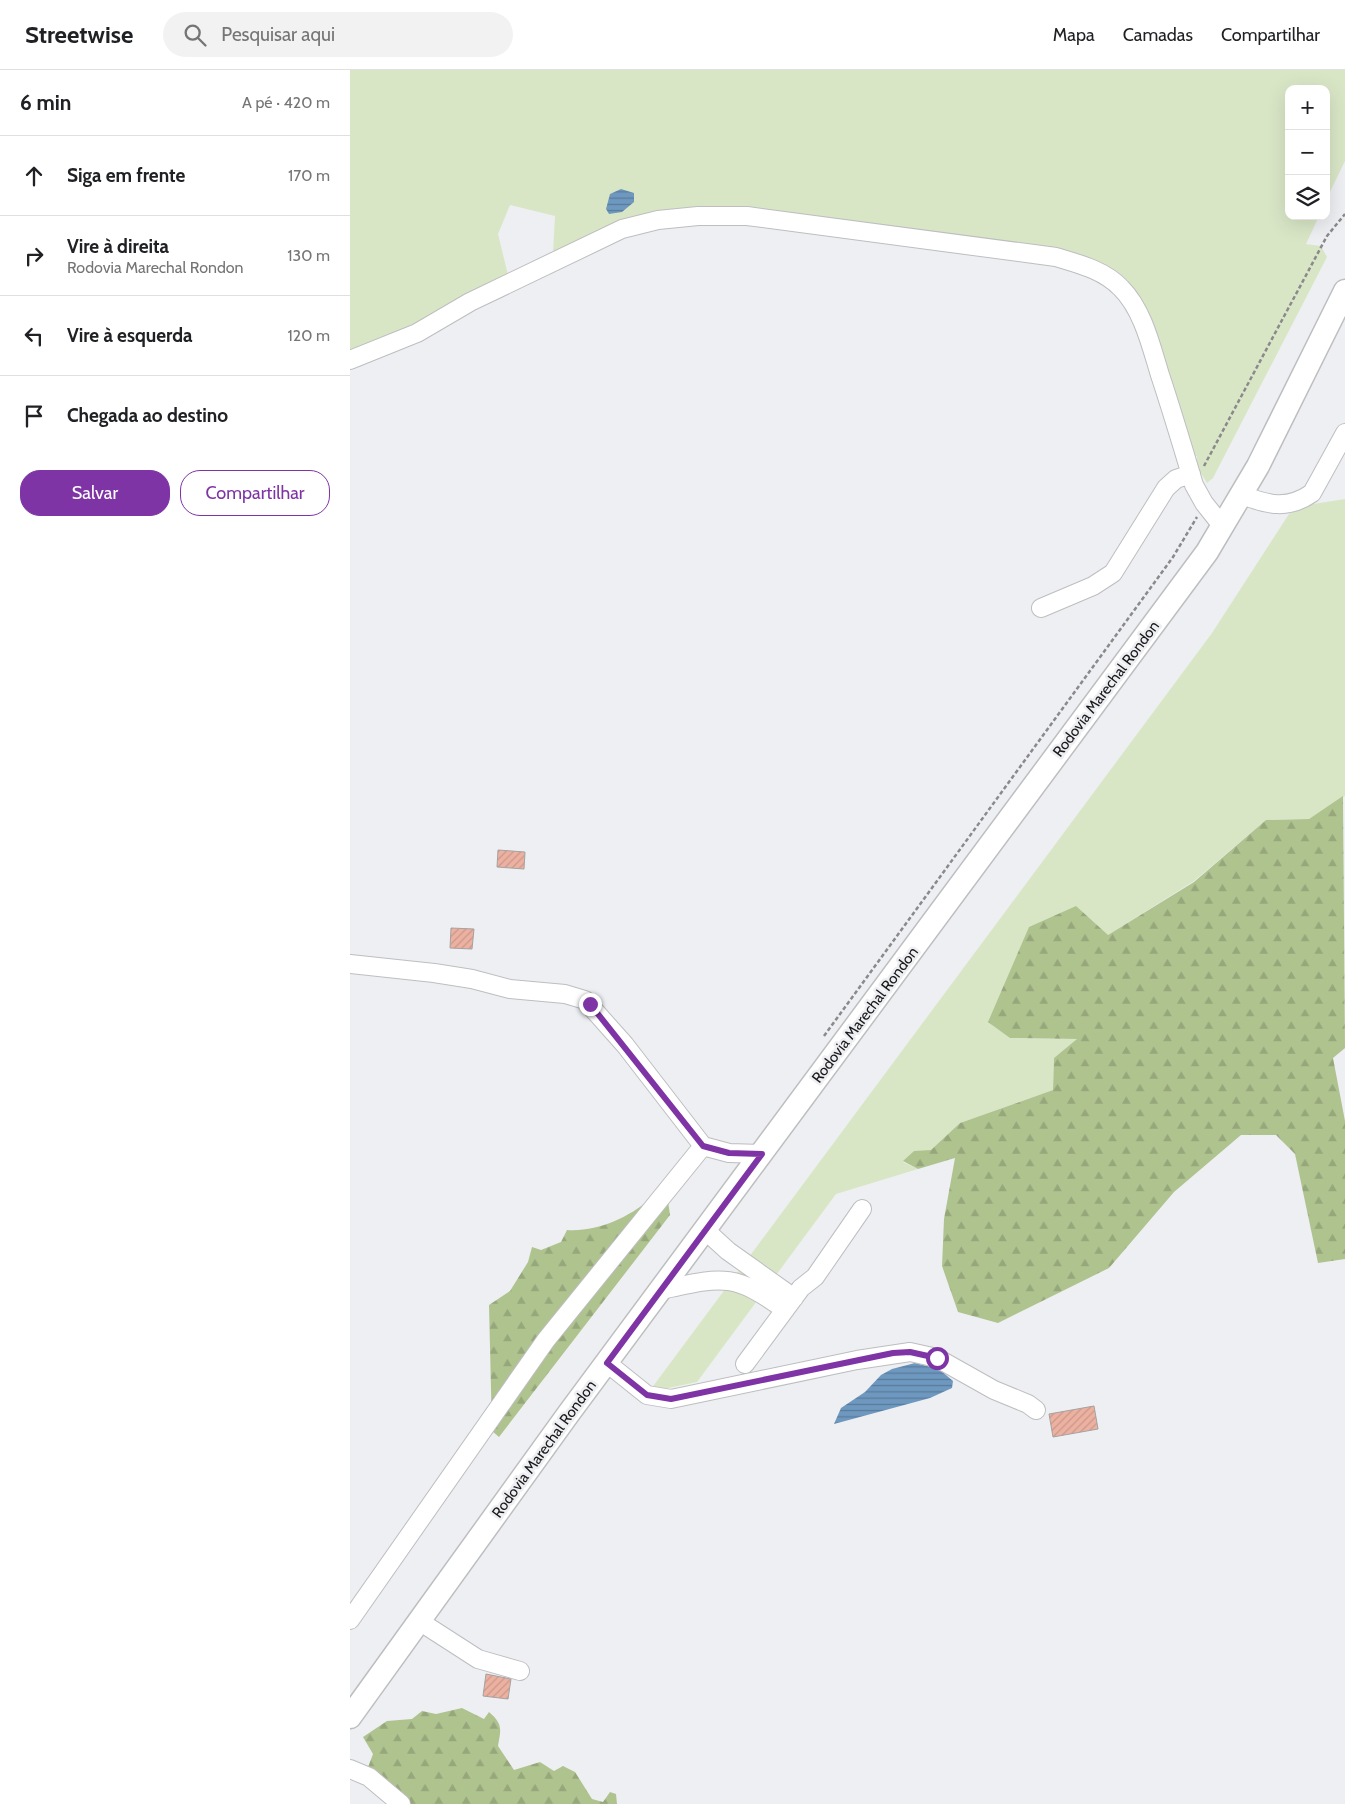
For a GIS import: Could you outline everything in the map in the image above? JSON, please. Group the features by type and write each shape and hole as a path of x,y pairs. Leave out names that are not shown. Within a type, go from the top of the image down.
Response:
{"main road":[{"name":"Rodovia Marechal Rondon","path":"350,1716 705,1230 1186,582 1242,495 1345,291"}],"street":[{"path":"350,360 417,333 470,302 595,240 639,224 658,220 698,216 747,216 978,245 1056,257 1083,265 1098,272 1121,288 1139,314 1192,480 1204,503 1223,527"},
{"path":"1242,495 1278,506 1290,505 1304,499 1312,493 1345,433"},
{"path":"1041,608 1093,586 1113,573 1166,488 1176,479 1192,480"},
{"path":"350,964 472,979 510,989 555,992 585,1000 625,1045 703,1146 729,1153 762,1154"},
{"path":"350,1620 546,1340 703,1146"},
{"path":"745,1364 801,1288 815,1277 862,1209"},
{"path":"705,1230 728,1251 752,1268 789,1304"},
{"path":"740,1283 752,1268"},
{"path":"661,1290 713,1280 740,1283 789,1304"},
{"path":"607,1363 647,1395 671,1399 893,1353 910,1352 937,1358 994,1390 1028,1404 1036,1410"},
{"path":"419,1621 478,1659 520,1671"},
{"path":"350,1769 370,1777 401,1804"}],"path":[{"path":"1192,480 1328,236 1345,214"},
{"path":"819,1044 1173,557 1204,503"}],"green space":[{"path":"350,70 1345,70 1345,161 1330,192 1330,85 1285,85 1285,220 1317,220 1306,244 1321,246 1327,257 1213,478 1207,483 1197,467 1197,456 1194,456 1153,328 1138,296 1118,274 1058,249 747,208 657,212 637,216 591,233 553,253 555,216 510,205 498,234 508,275 413,326 350,352"},
{"path":"1345,499 1345,796 1309,819 1266,820 1194,881 1108,935 1010,1038 1078,1039 1054,1058 1053,1090 960,1123 931,1151 914,1151 903,1162 918,1169 836,1194 697,1382 654,1391 651,1389 1212,633 1289,514 1307,505"},
{"path":"1343,796 1345,1048 1333,1058 1345,1121 1345,1259 1318,1263 1295,1154 1276,1135 1241,1135 1174,1192 1109,1268 998,1323 958,1312 942,1266 944,1219 955,1158 918,1169 903,1161 914,1151 931,1150 960,1123 1053,1090 1054,1058 1077,1039 1010,1038 988,1022 1029,927 1076,906 1108,935 1194,882 1266,820 1309,819"},
{"path":"650,1199 668,1201 670,1215 499,1437 492,1431 489,1305 510,1291 528,1262 532,1247 541,1250 561,1242 567,1230 590,1229 622,1218"},
{"path":"462,1708 484,1719 489,1712 497,1720 500,1727 498,1746 514,1770 540,1762 554,1771 563,1766 575,1772 592,1799 603,1802 610,1792 616,1794 617,1804 411,1804 367,1770 373,1754 363,1737 387,1721 412,1719 422,1711 436,1714"}],"water":[{"path":"621,189 634,193 634,202 622,212 609,214 606,209 610,194"},
{"path":"915,1363 939,1369 953,1381 952,1388 930,1398 834,1424 841,1408 865,1392 881,1375 892,1369"}],"building":[{"path":"498,850 525,852 524,869 497,867"},
{"path":"451,928 474,929 472,949 450,948"},
{"path":"1094,1406 1098,1429 1053,1437 1049,1414"},
{"path":"486,1674 511,1679 508,1699 483,1696"}],"route":[{"path":"590,1004 625,1045 703,1146 729,1153 762,1154 607,1363 628,1382 647,1395 671,1399 893,1353 910,1352 937,1358"}]}
